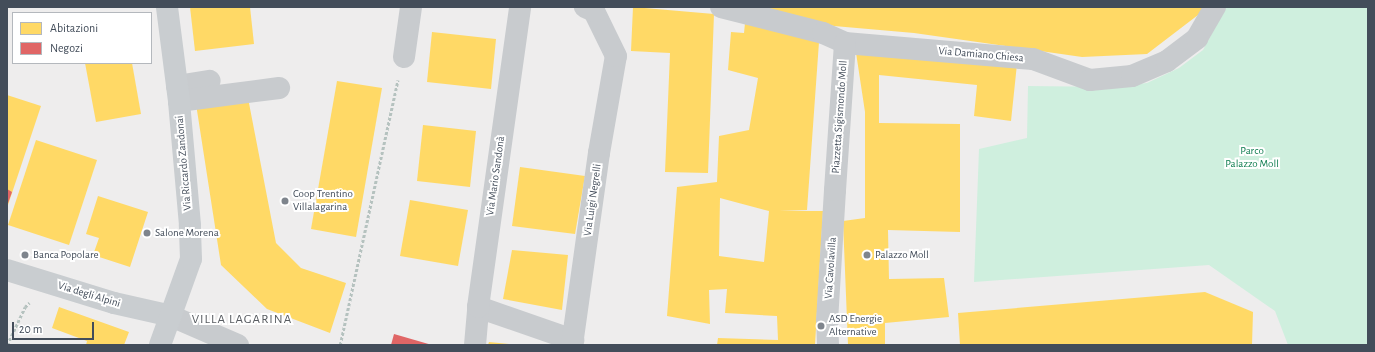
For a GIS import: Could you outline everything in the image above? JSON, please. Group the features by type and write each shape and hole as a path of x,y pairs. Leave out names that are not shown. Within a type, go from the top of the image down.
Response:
{"street":[{"name":"Via Riccardo Zandonai","path":"160,345 191,259 190,225 178,93 167,7"},
{"path":"404,57 411,7"},
{"name":"Via Mario Sandonà","path":"475,345 478,307 520,7"},
{"name":"Via Damiano Chiesa","path":"721,7 823,33 845,43 1033,60 1090,80 1132,76 1167,61 1197,38 1215,7"},
{"name":"Via Luigi Negrelli","path":"573,342 599,153 616,56 594,8"},
{"name":"Piazzetta Sigismondo Moll","path":"835,190 845,43"},
{"path":"178,93 210,81"},
{"path":"178,93 279,88"},
{"name":"Via Cavolavilla","path":"828,345 827,321 835,190"},
{"name":"Via degli Alpini","path":"7,270 114,303 171,316"},
{"path":"478,307 573,342"},
{"path":"171,316 238,345"}],"path":[{"path":"340,345 404,57"},
{"path":"7,345 25,307 50,283"}],"green space":[{"name":"Parco Palazzo Moll","path":"1226,7 1368,7 1368,345 1288,345 1275,311 1209,265 974,282 979,149 1027,138 1028,86 1114,87 1147,83 1179,68 1203,50"}],"building: Abitazioni":[{"path":"190,7 250,7 254,44 195,51"},
{"path":"633,7 714,14 708,173 665,172 670,53 631,51"},
{"path":"756,7 1206,7 1198,15 1147,54 1082,57 914,33 834,26"},
{"path":"745,23 819,42 807,210 779,211 823,211 815,345 717,345 718,338 778,340 777,316 725,313 727,289 709,290 710,324 667,316 677,187 717,182 719,136 749,130 758,78 728,70 731,32 744,33","holes":["720,198 769,211 764,262 719,256"]},
{"path":"432,32 496,39 491,89 427,82"},
{"name":"Palazzo Moll","path":"855,46 1017,64 1011,121 974,116 977,85 879,75 879,123 960,124 960,232 888,230 889,279 944,278 949,317 885,323 885,345 848,345 843,221 865,218 865,112"},
{"path":"85,64 132,64 141,114 96,122"},
{"path":"337,81 382,88 356,237 311,229"},
{"path":"7,95 41,106 7,208"},
{"path":"248,98 276,243 301,268 346,283 330,333 267,309 221,265 196,104"},
{"path":"423,125 476,131 470,187 417,181"},
{"path":"36,140 97,160 69,245 8,225"},
{"path":"520,167 585,176 575,234 512,226"},
{"path":"98,196 148,212 130,267 93,255 99,238 86,234"},
{"path":"410,200 468,210 458,266 400,256"},
{"path":"512,250 568,255 562,310 503,299"},
{"path":"1205,292 1253,312 1252,345 960,345 958,313"},
{"path":"59,307 129,332 124,345 86,345 87,341 52,328"},
{"path":"489,342 509,344 509,345 488,345"}],"building: Negozi":[{"path":"7,189 12,192 7,206"},
{"path":"394,334 432,345 391,345"}],"place":[{"name":"Coop Trentino Villalagarina","path":"285,201"},
{"name":"Salone Morena","path":"147,233"},
{"name":"Banca Popolare","path":"25,255"},
{"name":"Palazzo Moll","path":"867,255"},
{"name":"ASD Energie Alternative","path":"821,326"}],"district":[{"name":"VILLA LAGARINA","path":"242,320"}]}
